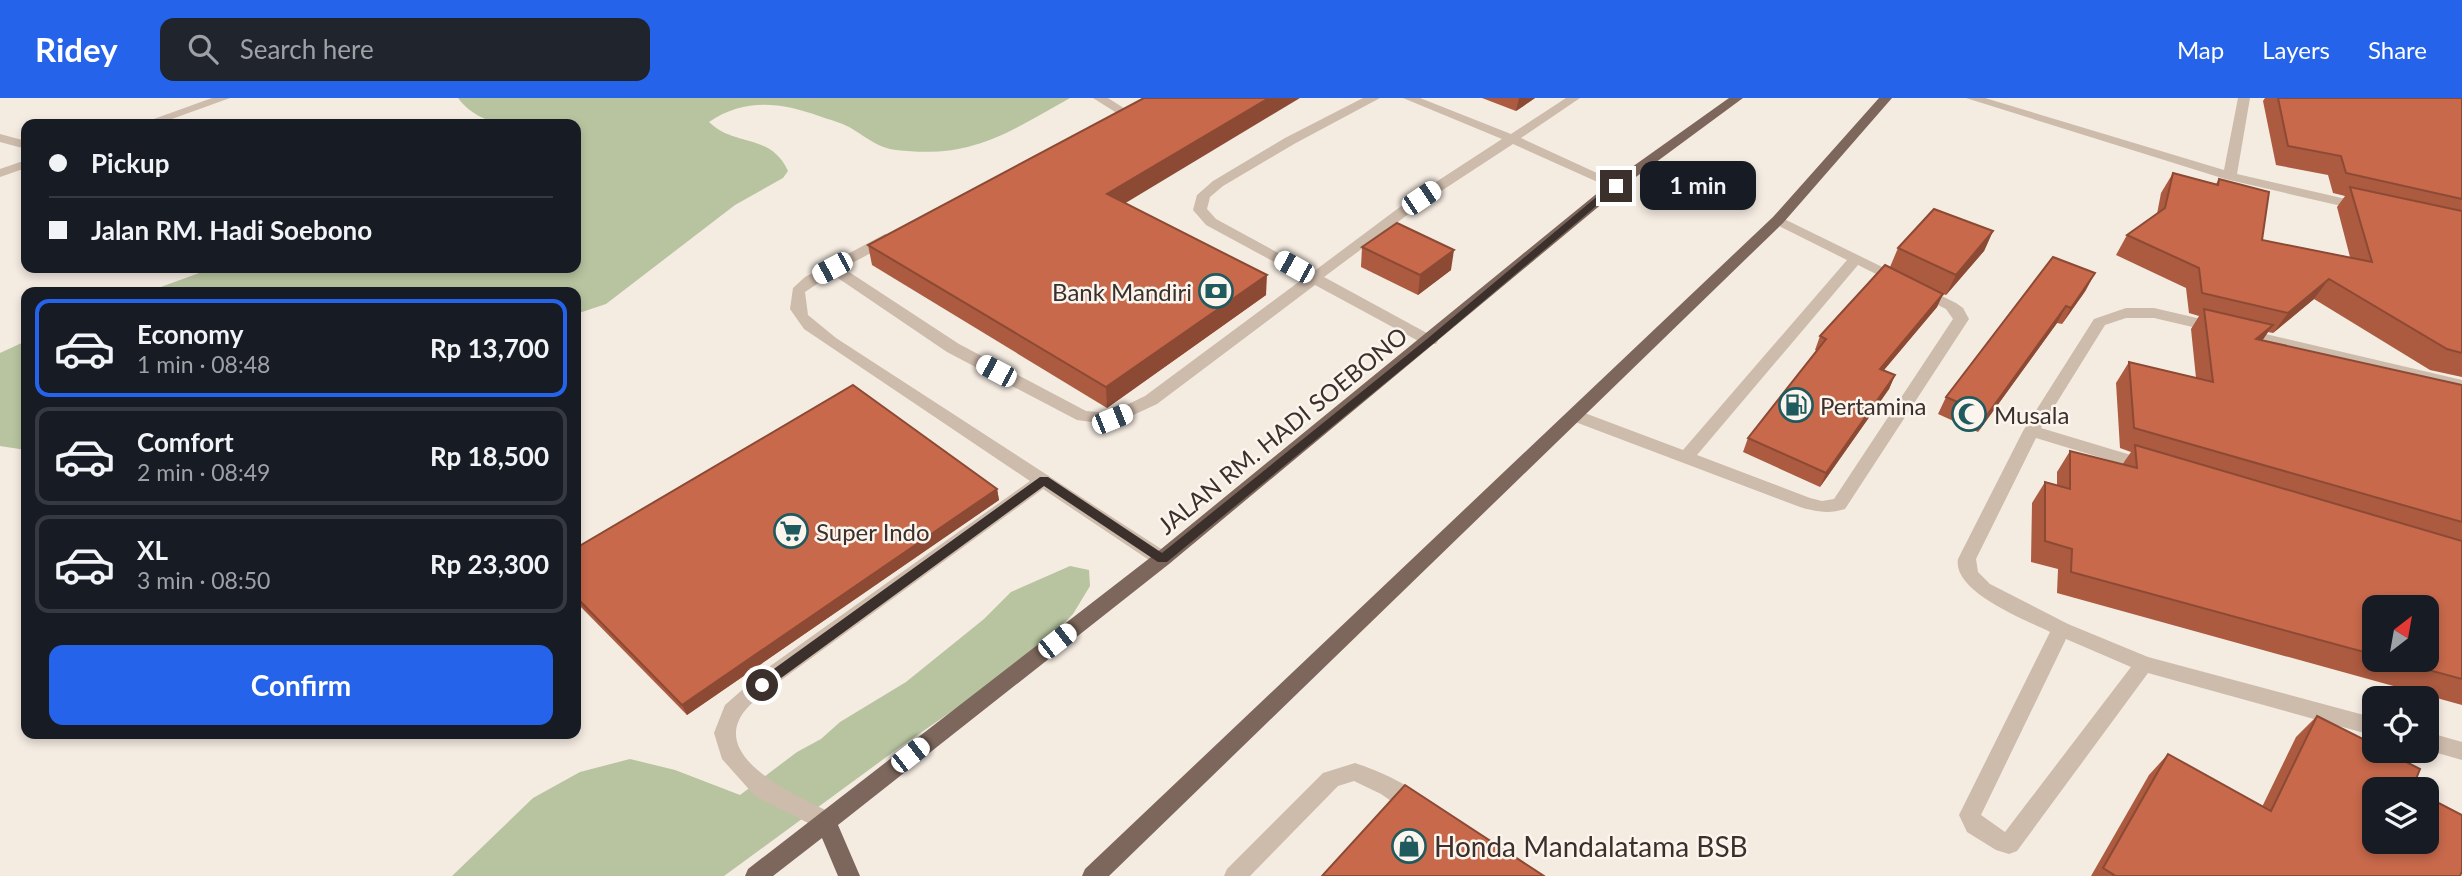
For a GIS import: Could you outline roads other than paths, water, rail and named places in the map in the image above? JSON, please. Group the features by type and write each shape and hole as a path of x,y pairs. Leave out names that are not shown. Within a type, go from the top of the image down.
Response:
{"main road":[{"name":"JALAN RM. HADI SOEBONO","path":"756,876 1162,559 1616,186 1737,98"},
{"path":"1093,876 1778,220 1886,98"},
{"path":"826,821 849,876"}],"street":[{"path":"161,119 224,98"},
{"path":"1099,98 1118,115 1143,103"},
{"path":"1374,98 1271,152 1209,189 1200,201 1200,210 1212,222 1430,341"},
{"path":"1409,98 1510,138 1616,186"},
{"path":"832,268 953,348 1083,416 1112,419 1152,400 1421,198 1574,98"},
{"path":"1972,98 2230,176 2380,211"},
{"path":"2230,176 2244,98"},
{"path":"0,138 21,144"},
{"path":"0,173 21,166"},
{"path":"1576,416 1806,503 1822,507 1839,505 1961,319 1958,311 1951,306 1778,220"},
{"path":"905,229 832,268 798,290 795,307 802,319 831,341 1162,559"},
{"path":"1686,457 1855,259"},
{"path":"2362,723 2144,664 2061,629 1983,589 1966,565 2031,431 2099,322 2113,314 2154,313 2462,385"},
{"path":"2031,431 2161,470"},
{"path":"826,821 763,789 729,752 724,733 732,711 773,675 1044,480"},
{"path":"2061,629 1970,815 1975,825 2004,843 2010,844 2144,664"},
{"path":"2439,744 2462,751"},
{"path":"1235,876 1331,779 1355,772 1389,787 1433,817"}],"place":[{"name":"Bank Mandiri","path":"1216,291"},
{"name":"Pertamina","path":"1796,405"},
{"name":"Musala","path":"1969,414"},
{"name":"Super Indo","path":"791,531"},
{"name":"Honda Mandalatama BSB","path":"1409,846"}]}
